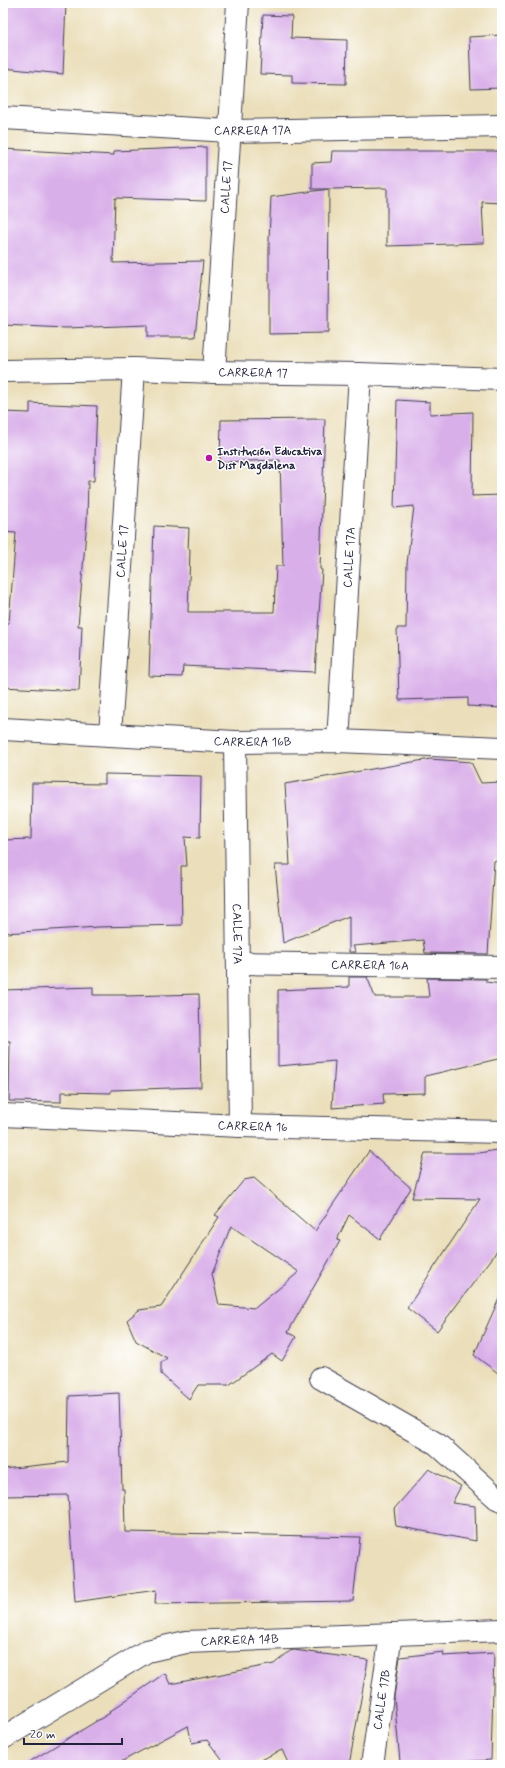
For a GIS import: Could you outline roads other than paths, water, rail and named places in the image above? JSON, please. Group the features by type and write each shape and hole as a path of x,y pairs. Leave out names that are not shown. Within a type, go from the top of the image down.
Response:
{"street":[{"name":"CALLE 17","path":"214,372 238,3"},
{"name":"CARRERA 17A","path":"3,118 230,132 502,126"},
{"name":"CALLE 17","path":"110,735 134,369"},
{"name":"CARRERA 17","path":"3,371 134,369 502,379"},
{"name":"CALLE 17A","path":"338,742 360,374"},
{"name":"CARRERA 16B","path":"3,730 235,742 338,742 502,748"},
{"name":"CALLE 17A","path":"235,742 240,1126"},
{"name":"CARRERA 16A","path":"239,963 502,968"},
{"name":"CARRERA 16","path":"3,1115 240,1126 502,1132"},
{"path":"321,1378 437,1444 497,1498 502,1500"},
{"name":"CARRERA 14B","path":"3,1738 147,1651 186,1642 502,1630"},
{"name":"CALLE 17B","path":"372,1765 391,1634"}],"place":[{"name":"Institución Educativa Dist Magdalena","path":"209,458"}]}
